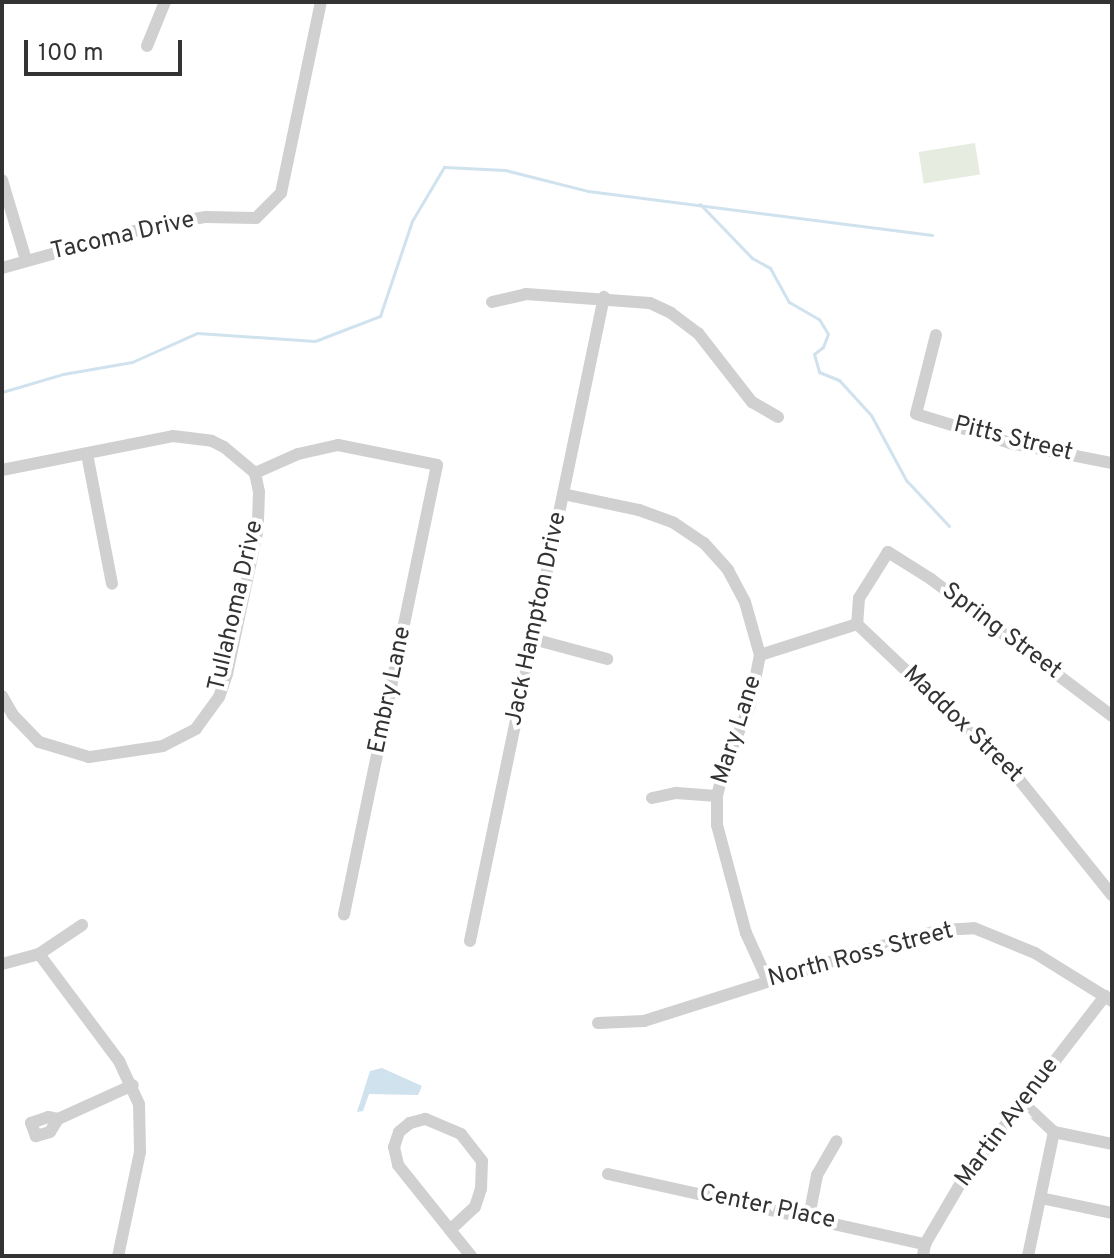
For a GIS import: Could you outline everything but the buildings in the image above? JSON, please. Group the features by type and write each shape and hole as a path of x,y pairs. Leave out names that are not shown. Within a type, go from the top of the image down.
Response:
{"street":[{"path":"147,46 165,2"},
{"name":"Tacoma Drive","path":"2,268 152,226 206,217 256,218 281,193 321,2"},
{"path":"2,180 26,260"},
{"path":"492,302 526,294 604,297 641,301 671,313 698,333 752,402 778,417"},
{"name":"Jack Hampton Drive","path":"470,941 604,297"},
{"name":"Pitts Street","path":"936,335 916,414 1010,443 1112,463"},
{"path":"2,470 173,436 212,441 255,473"},
{"name":"Embry Lane","path":"255,473 298,454 338,445 437,465 344,914"},
{"path":"87,454 112,584"},
{"name":"Tullahoma Drive","path":"2,696 13,715 39,742 89,757 163,746 196,729 219,697 235,637 258,528 259,492 255,473"},
{"name":"Mary Lane","path":"563,494 639,510 674,523 704,543 728,570 745,602 760,655 750,705 726,762 717,796 717,825 746,933 767,979"},
{"name":"Spring Street","path":"857,624 859,598 888,552 931,579 1112,716"},
{"path":"760,655 857,624"},
{"name":"Maddox Street","path":"857,624 1004,763 1112,895"},
{"path":"533,639 607,659"},
{"path":"652,798 676,793 717,796"},
{"path":"2,964 39,954 82,925"},
{"name":"North Ross Street","path":"598,1023 644,1021 717,1000 767,979 941,930 974,928 1035,953 1108,998"},
{"path":"39,954 119,1061 133,1085 142,1116 140,1152 118,1256"},
{"name":"Martin Avenue","path":"924,1250 962,1181 1108,998"},
{"path":"58,1119 133,1085"},
{"path":"1022,1102 1054,1132 1112,1144"},
{"path":"450,1230 475,1207 481,1189 482,1161 461,1134 425,1119 410,1123 399,1132 394,1147 398,1165 450,1230 471,1256"},
{"path":"1028,1256 1054,1132"},
{"path":"809,1217 817,1175 837,1141"},
{"name":"Center Place","path":"608,1174 809,1217 924,1250"},
{"path":"1041,1198 1112,1213"}],"shaded area":[{"path":"975,143 980,175 924,184 919,152"}],"water":[{"path":"382,1068 422,1086 418,1095 369,1094 363,1111 357,1112 370,1071"}],"waterway":[{"path":"2,392 63,374 132,362 197,333 315,341 380,316 412,221 444,167 505,170 588,191 932,235"},
{"path":"700,204 752,258 770,268 789,302 819,319 828,334 823,347 814,354 819,372 839,380 871,415 906,480 949,526"}]}
